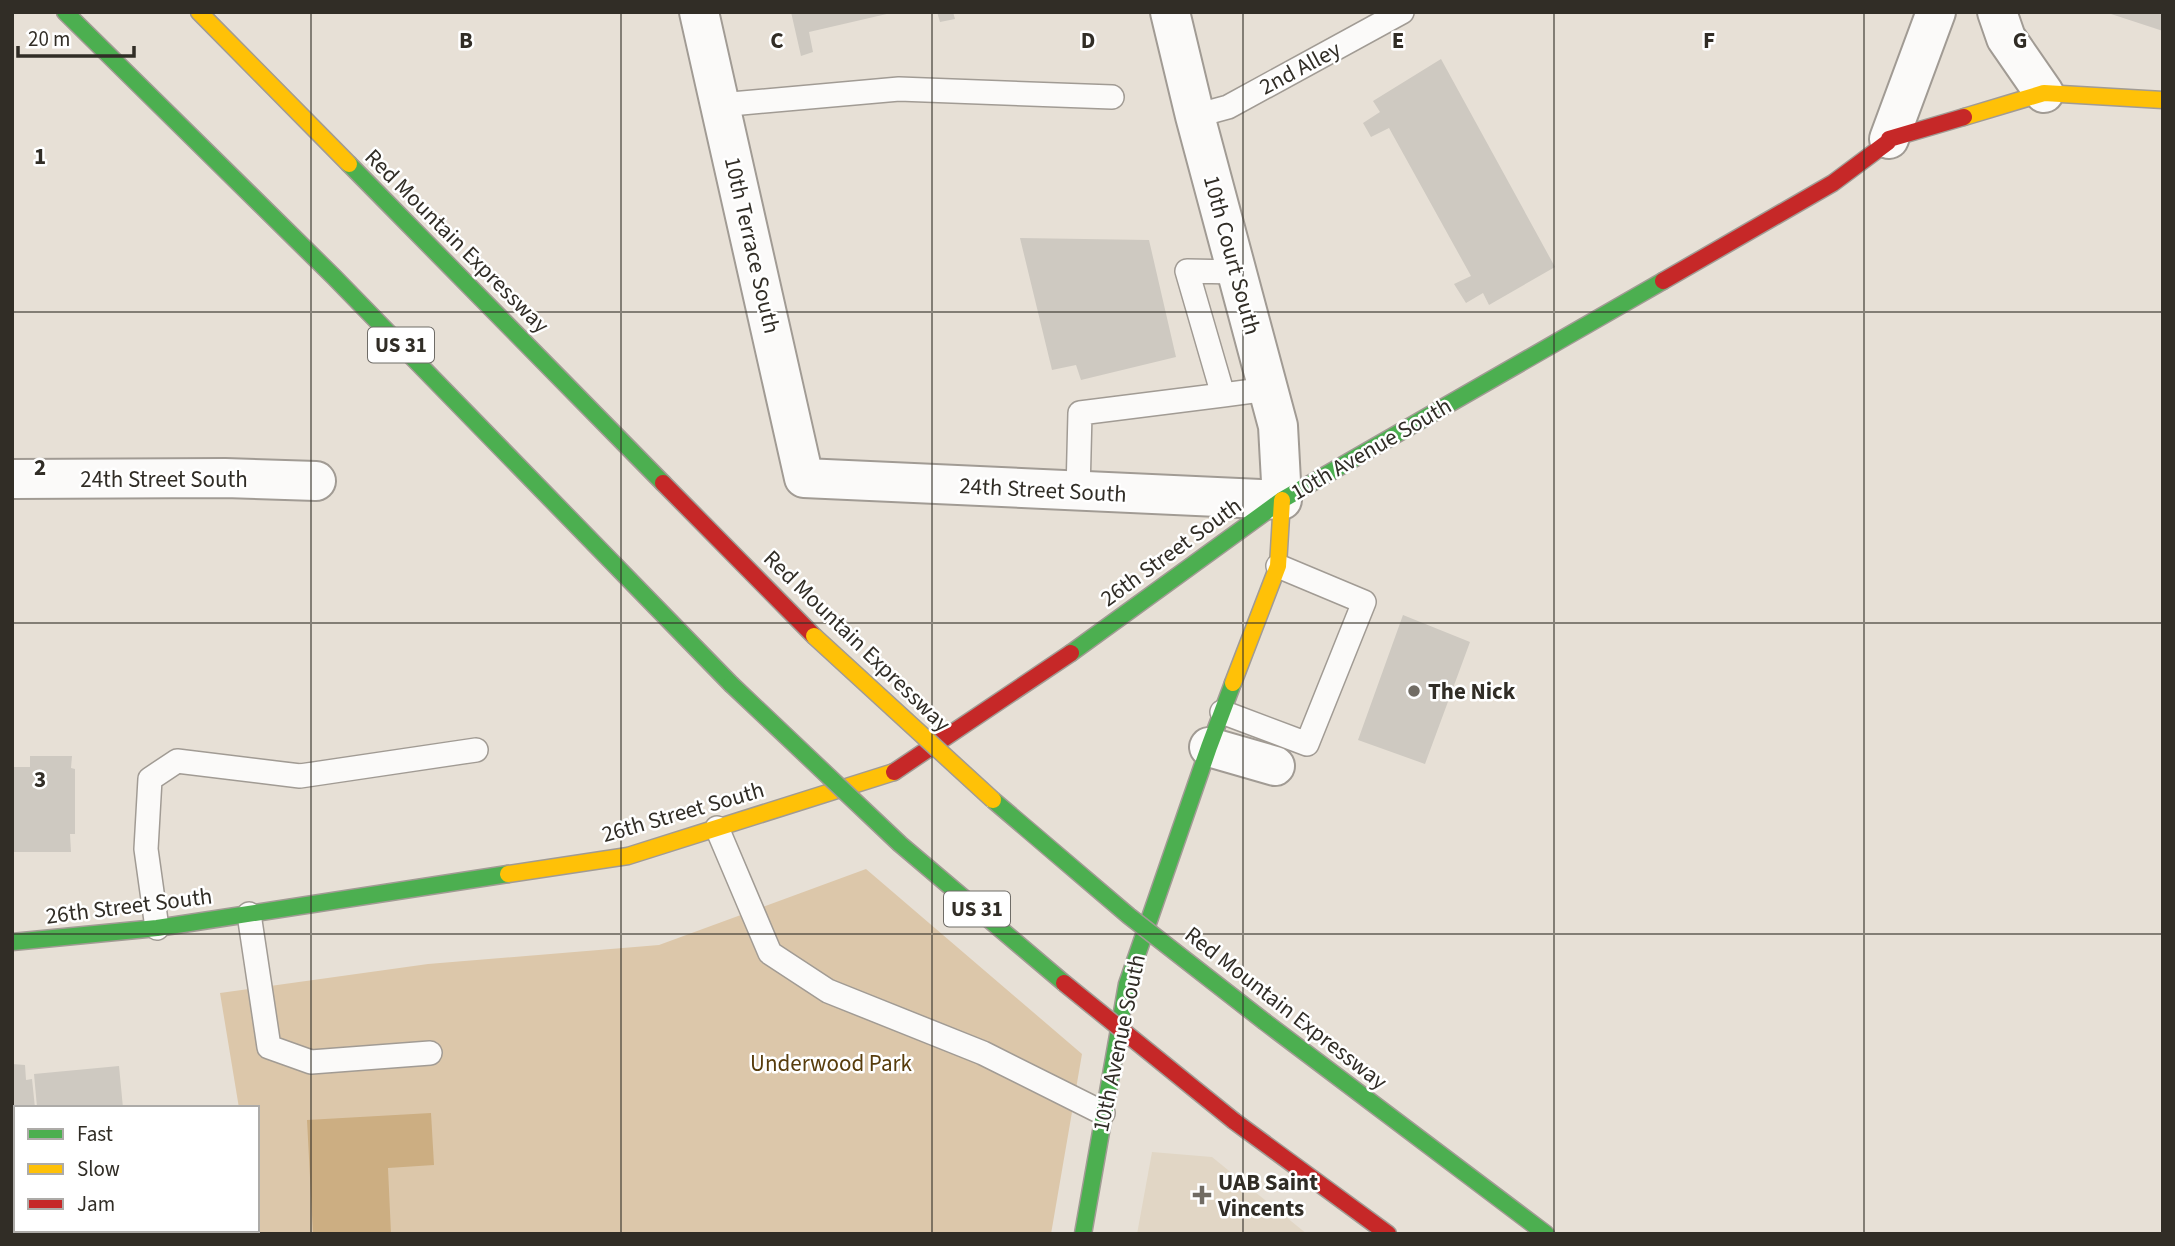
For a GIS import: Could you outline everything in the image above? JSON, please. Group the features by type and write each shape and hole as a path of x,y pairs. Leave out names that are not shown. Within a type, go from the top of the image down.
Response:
{"main road":[{"name":"US 31","path":"65,12 334,277 731,684 900,844 1234,1121 1388,1234"},
{"name":"Red Mountain Expressway","path":"199,12 814,636 983,792 1129,916 1546,1234"},
{"path":"1889,139 2044,93 2163,100"},
{"name":"10th Avenue South","path":"1083,1234 1127,984 1215,729 1278,566 1282,500 1833,183 1889,139"},
{"name":"26th Street South","path":"12,942 157,928 628,856 895,772 1080,647 1282,500"}],"street":[{"name":"10th Terrace South","path":"699,12 804,478"},
{"name":"10th Court South","path":"1170,12 1195,117 1278,426 1282,500"},
{"name":"10th Avenue South","path":"1889,139 1936,12"},
{"path":"1997,12 2006,38 2044,93"},
{"name":"24th Street South","path":"12,479 225,478 316,481"},
{"name":"24th Street South","path":"804,478 1282,500"},
{"path":"1215,729 1275,766"}],"lane":[{"name":"2nd Alley","path":"1195,117 1228,107 1402,12"},
{"path":"720,105 899,89 1112,97"},
{"path":"1223,395 1187,271 1237,272"},
{"path":"1079,492 1080,413 1268,389"},
{"path":"1215,729 1307,744 1364,602 1278,566"},
{"path":"157,928 146,849 150,779 177,761 300,776 476,750"},
{"path":"717,828 770,953 828,991 983,1053 1103,1113"},
{"path":"249,914 269,1047 311,1062 430,1053"}],"shaded area":[{"path":"431,1113 434,1165 388,1168 391,1234 313,1234 307,1120"},
{"name":"UAB Saint Vincents","path":"1152,1152 1212,1157 1307,1234 1137,1234"}],"green space":[{"name":"Underwood Park","path":"866,869 1082,1054 1051,1234 259,1234 259,1106 239,1106 220,993 428,964 659,945"}],"building":[{"path":"791,12 891,13 809,32 813,52 801,56"},
{"path":"937,12 953,12 955,19 940,22"},
{"path":"2163,12 2163,31 2108,13"},
{"path":"1441,59 1555,267 1489,305 1483,293 1466,303 1454,284 1471,276 1389,128 1371,137 1363,123 1380,112 1373,101"},
{"path":"1020,238 1149,240 1176,357 1081,380 1076,365 1052,370"},
{"name":"The Nick","path":"1403,615 1470,642 1425,764 1358,740"},
{"path":"30,756 72,756 71,768 75,769 75,834 70,834 71,852 12,852 12,767 30,767"},
{"path":"12,1064 25,1065 26,1080 32,1079 35,1106 14,1106 12,1183"},
{"path":"119,1066 123,1106 37,1106 34,1074"}],"traffic: fast":[{"path":"65,12 334,277 731,684"},
{"path":"349,164 663,483"},
{"path":"1071,653 1282,500 1663,281"},
{"path":"1083,1234 1127,984 1233,683"},
{"path":"731,684 900,844 1064,983"},
{"path":"993,800 1129,916 1265,1022"},
{"path":"12,942 157,928 508,874"},
{"path":"1265,1022 1546,1234"}],"traffic: slow":[{"path":"199,12 349,164"},
{"path":"1964,117 2044,93 2163,100"},
{"path":"1233,683 1278,566 1282,500"},
{"path":"814,636 993,800"},
{"path":"508,874 628,856 894,772"}],"traffic: jam":[{"path":"1663,281 1833,183 1889,139 1964,117"},
{"path":"663,483 814,636"},
{"path":"894,772 1071,653"},
{"path":"1064,983 1234,1121"},
{"path":"1234,1121 1388,1234"}],"place":[{"name":"The Nick","path":"1414,691"},
{"name":"UAB Saint Vincents","path":"1202,1195"}]}
